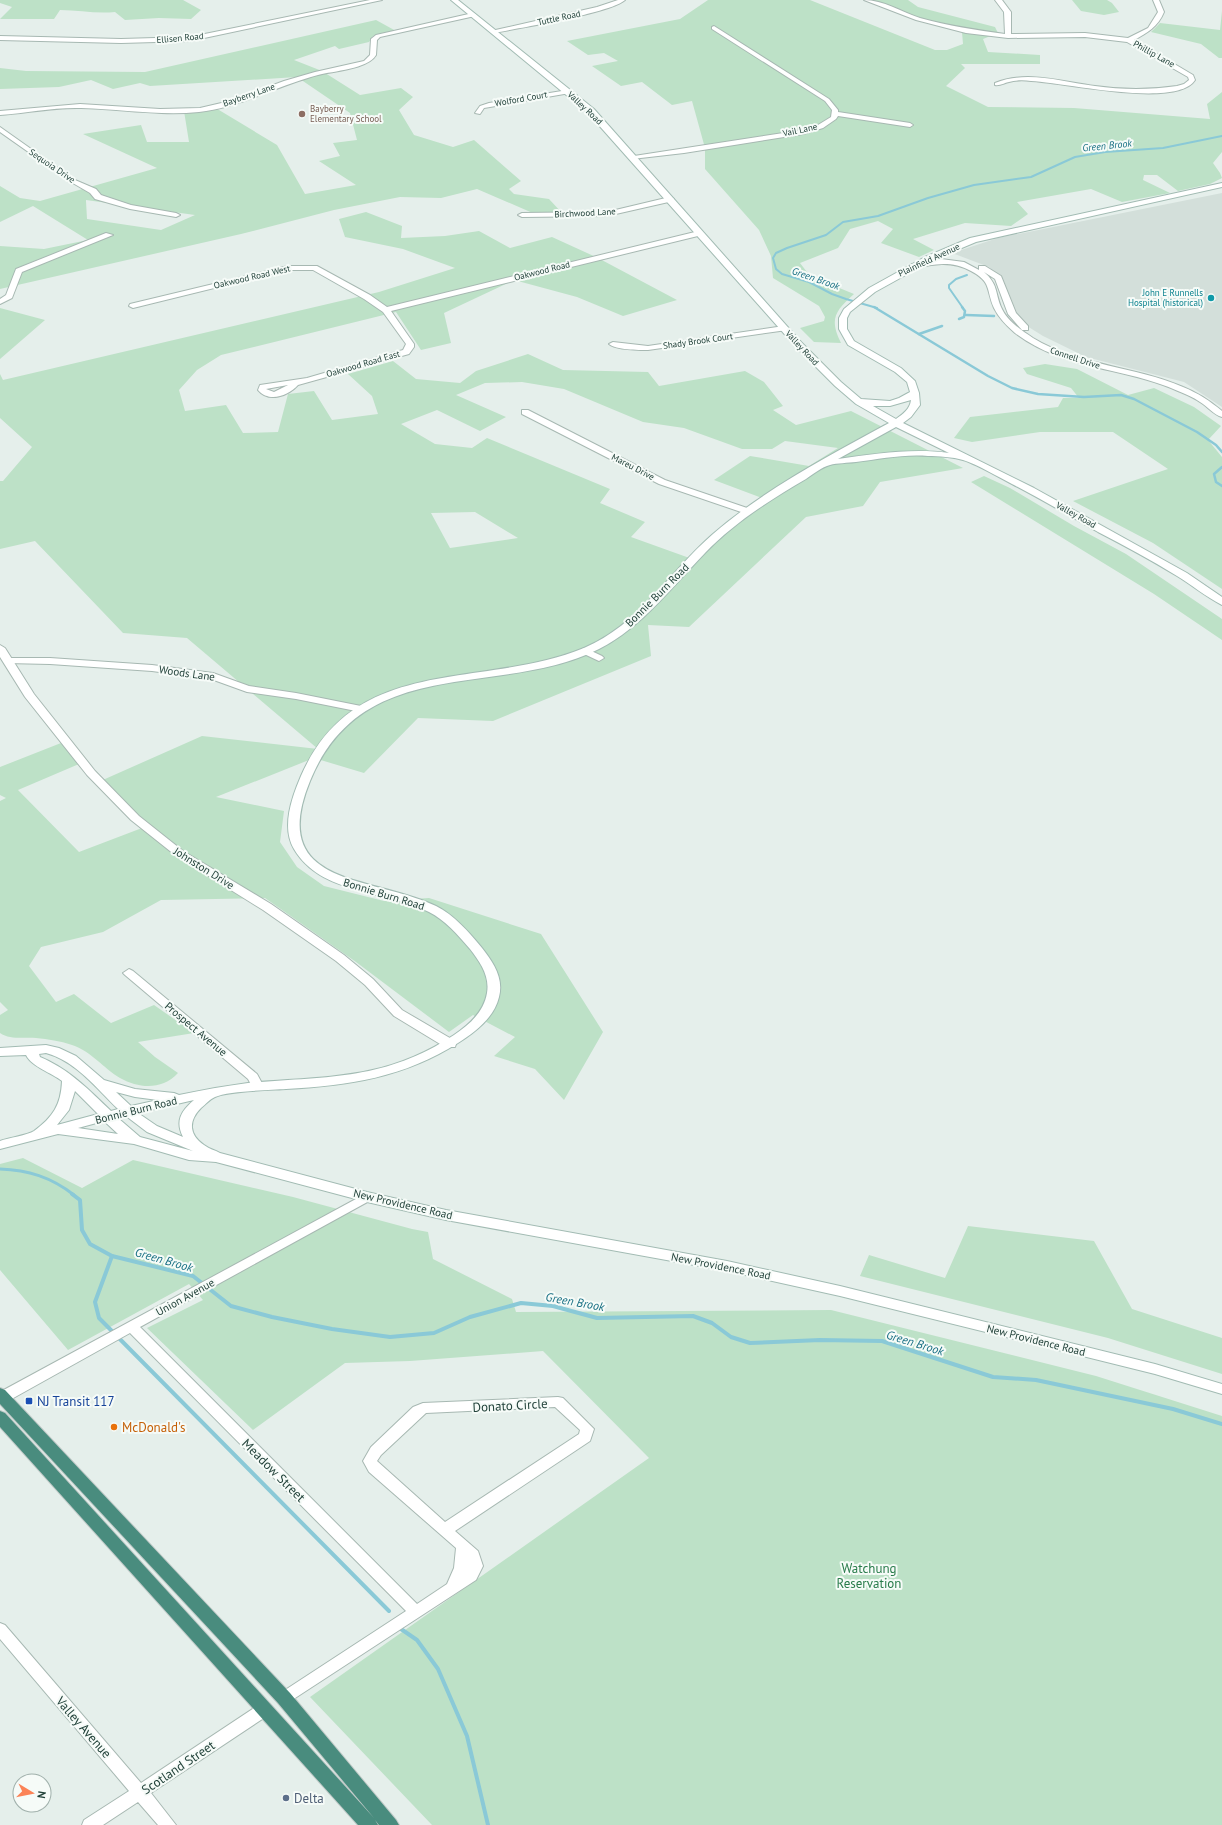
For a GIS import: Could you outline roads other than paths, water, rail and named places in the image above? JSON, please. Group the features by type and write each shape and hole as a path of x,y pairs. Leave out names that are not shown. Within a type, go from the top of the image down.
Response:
{"highway":[{"path":"1,1396 284,1698 390,1825"},
{"path":"0,1417 369,1825"}],"main road":[{"name":"Valley Road","path":"454,0 591,111 817,364 859,402 896,423 972,460 1132,546 1183,575 1222,602"},
{"name":"Plainfield Avenue","path":"914,393 911,382 906,376 851,343 843,330 843,318 853,304 882,283 940,252 986,237 1131,204 1205,190 1222,185"},
{"path":"859,402 892,404 907,399 914,393"},
{"path":"896,423 912,410 915,404 914,393"},
{"name":"Bonnie Burn Road","path":"0,1145 107,1117 212,1092 334,1081 368,1076 413,1062 450,1044 484,1015 493,996 494,984 492,975 487,964 474,946 446,918 434,910 401,898 344,883 328,875 312,865 301,854 296,842 293,826 295,807 300,792 317,755 326,741 349,716 361,709 413,687 453,678 538,666 585,651 608,640 636,619 704,548 747,511 824,464 896,423"},
{"path":"824,464 917,452 972,460"},
{"name":"Johnston Drive","path":"0,648 29,695 92,773 135,818 179,853 267,907 340,958 369,982 398,1013 450,1044"},
{"name":"New Providence Road","path":"0,1052 46,1049 63,1055 77,1063 128,1112 145,1124 161,1133 197,1146 216,1157"},
{"name":"New Providence Road","path":"31,1051 35,1060 53,1068 69,1080 107,1117 135,1140 189,1155 216,1157 367,1197 446,1215 728,1266 833,1290 1155,1370 1222,1389"},
{"path":"36,1135 63,1112 68,1098 69,1080"},
{"path":"98,1083 135,1093 185,1098"},
{"path":"197,1146 187,1136 183,1125 184,1121 190,1111 212,1092"},
{"path":"57,1130 135,1140"}],"street":[{"name":"Ellisen Road","path":"0,38 121,41 190,39 380,0"},
{"name":"Tuttle Road","path":"494,32 598,9 613,5 622,0"},
{"name":"Phillip Lane","path":"868,0 918,19 949,27 1008,36 1085,35 1129,40 1185,72 1191,76 1192,81 1178,88 1139,91 1094,88 1036,80 1010,80 997,84"},
{"path":"998,0 1010,13 1008,36"},
{"path":"1129,40 1154,25 1161,12 1156,0"},
{"name":"Bayberry Lane","path":"0,113 80,106 176,111 206,109 232,102 286,82 366,62 373,58 374,39 378,36 473,15"},
{"path":"714,28 827,100 831,104 836,114 910,124"},
{"name":"Wolford Court","path":"478,113 482,107 489,105 568,92"},
{"name":"Vail Lane","path":"634,158 716,147 809,129 828,123 836,114"},
{"name":"Sequoia Drive","path":"0,129 73,181 93,191 98,197 130,207 176,216"},
{"name":"Birchwood Lane","path":"522,215 607,214 670,199"},
{"name":"Oakwood Road","path":"386,310 699,233"},
{"path":"0,302 9,296 19,271 109,235"},
{"name":"Connell Drive","path":"940,252 977,265 992,273 1000,283 1008,307 1018,322 1040,339 1086,359 1157,376 1187,386 1202,393 1222,406"},
{"name":"Connell Drive","path":"911,267 947,261 975,270 982,274 991,284 996,303 1009,323 1046,349 1076,360 1158,381 1179,388 1202,399 1222,414"},
{"name":"Oakwood Road West","path":"133,306 207,287 299,267 318,270 367,297 386,310"},
{"name":"Oakwood Road East","path":"294,384 409,350 410,344 386,310"},
{"name":"Shady Brook Court","path":"613,344 625,347 648,348 784,328"},
{"name":"Mareu Drive","path":"524,412 662,482 747,511"},
{"path":"585,651 599,658"},
{"name":"Woods Lane","path":"9,661 50,660 152,668 213,676 247,689 296,696 361,709"},
{"name":"Prospect Avenue","path":"129,973 254,1077 258,1087"},
{"name":"Union Avenue","path":"1,1396 127,1330 367,1197"},
{"name":"Meadow Street","path":"127,1330 416,1612"},
{"name":"Donato Circle","path":"416,1612 471,1576 476,1567 473,1555 374,1468 370,1461 376,1451 423,1408 558,1402 587,1429 586,1437 445,1530"},
{"path":"284,1698 416,1612"},
{"name":"Valley Avenue","path":"0,1629 168,1825"},
{"name":"Scotland Street","path":"90,1825 265,1709"}],"waterway":[{"name":"Green Brook","path":"874,307 832,294 809,282 782,274 776,269 773,258 776,253 787,248 826,235 843,222 878,216 928,198 974,185 1031,177 1075,157 1105,152 1163,148 1222,136"},
{"path":"963,308 949,288 949,285 956,279 967,275"},
{"name":"Green Brook","path":"874,307 988,376 1012,388 1038,394 1084,397 1121,395 1134,399 1197,432 1216,445 1222,452"},
{"path":"959,319 964,317 965,311 962,307"},
{"path":"966,315 994,316"},
{"path":"919,334 942,326"},
{"name":"Green Brook","path":"1222,467 1214,474 1216,482 1222,486"},
{"name":"Green Brook","path":"0,1169 30,1173 48,1179 57,1183 74,1195"},
{"name":"Green Brook","path":"72,1194 80,1200 82,1230 90,1244 112,1256"},
{"name":"Green Brook","path":"112,1256 193,1276 231,1306 272,1317 332,1329 390,1337 434,1333 470,1317 521,1303 553,1306 597,1318 693,1316 712,1323 731,1337 750,1343 820,1340 882,1341 993,1377 1036,1380 1173,1409 1222,1424"},
{"path":"112,1256 95,1302 99,1318 389,1611"},
{"path":"401,1629 417,1640 438,1669 467,1736 488,1825"}],"place":[{"name":"Bayberry Elementary School","path":"302,114"},
{"name":"John E Runnells Hospital (historical)","path":"1211,298"},
{"name":"NJ Transit 117","path":"29,1401"},
{"name":"McDonald's","path":"114,1427"},
{"name":"Delta","path":"286,1798"}],"park label":[{"name":"Watchung Reservation","path":"869,1576"}]}
